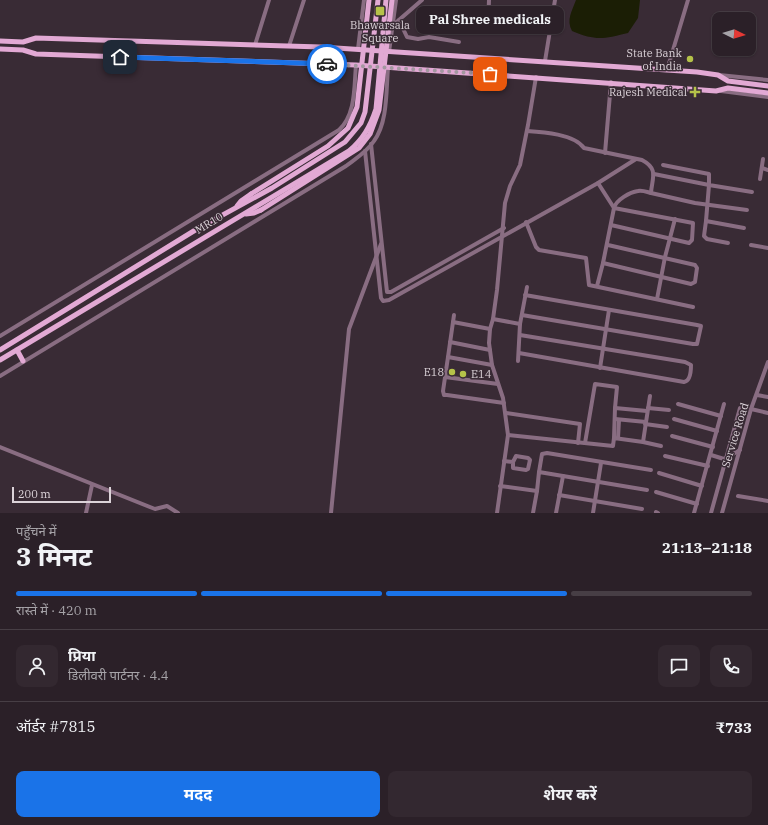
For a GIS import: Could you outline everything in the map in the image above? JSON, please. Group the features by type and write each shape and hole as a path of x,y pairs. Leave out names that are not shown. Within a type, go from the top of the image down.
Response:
{"main road":[{"path":"235,209 241,201 251,194 339,138 354,118 359,96 369,0"},
{"name":"MR10","path":"0,350 197,230 316,161 345,142 362,123 365,112 378,0"},
{"name":"MR10","path":"0,360 349,151 359,142 371,124 376,109 386,0"},
{"path":"244,214 254,213 261,210 346,157 365,141 376,121 379,110 392,0"},
{"path":"0,41 22,42 36,38 358,49 667,70 718,75 728,81 768,86"},
{"path":"0,49 23,50 36,54 370,66 611,82 716,91 728,88 768,93"},
{"path":"16,350 23,361"}],"street":[{"path":"255,45 269,0"},
{"path":"289,46 304,0"},
{"path":"358,49 364,0"},
{"path":"389,52 396,0"},
{"path":"392,26 422,0"},
{"path":"488,26 489,0"},
{"path":"545,61 554,0"},
{"path":"667,70 687,0"},
{"path":"399,20 407,37 418,39 429,37 458,42"},
{"path":"0,336 339,130 347,121 351,110 356,66"},
{"path":"0,376 346,166 365,151 372,144 380,129 388,68"},
{"path":"718,75 768,80"},
{"path":"498,513 500,486 508,435 504,403 492,365 490,329 494,320 504,236 505,203 510,186 520,165 536,77"},
{"path":"605,154 611,82"},
{"path":"716,91 768,97"},
{"path":"527,131 572,138 580,143 584,148 648,163 654,174 651,193"},
{"path":"372,144 387,292 391,292 504,228"},
{"path":"365,151 381,298 383,301 389,300 504,236 526,222 598,183 636,159"},
{"path":"760,179 763,159"},
{"path":"663,164 707,174 710,178 709,205 704,236 706,239 728,243"},
{"path":"762,168 768,169"},
{"path":"654,174 752,192"},
{"path":"598,183 614,208 693,223 692,240 689,243 611,225"},
{"path":"597,286 608,245 614,208 617,202 631,194 640,191 709,205 747,210"},
{"path":"657,299 674,219"},
{"path":"706,221 744,228"},
{"path":"526,222 536,247 539,250 586,258 588,284 692,306"},
{"path":"331,513 349,329 382,243"},
{"path":"751,244 768,248"},
{"path":"603,263 693,284 696,276 697,268 695,265 608,245"},
{"path":"518,361 520,324 527,287"},
{"path":"522,315 693,344 697,344 701,330 701,326 697,325 526,295"},
{"path":"600,368 609,310"},
{"path":"454,315 445,377 444,395 504,403"},
{"path":"494,320 520,324"},
{"path":"453,322 490,329"},
{"path":"519,353 684,382 688,379 691,368 691,365 684,362 520,334"},
{"path":"450,342 490,350"},
{"path":"448,357 492,365"},
{"name":"Service Road","path":"722,513 751,409 768,362"},
{"path":"445,377 498,384"},
{"path":"508,435 613,446 616,438 617,386 595,384 585,443"},
{"path":"757,395 768,397"},
{"path":"643,442 650,396"},
{"path":"678,404 721,416"},
{"path":"694,513 724,404"},
{"path":"616,408 669,410"},
{"path":"711,513 740,408"},
{"path":"751,409 768,413"},
{"path":"506,413 580,424 578,443"},
{"path":"674,419 717,431"},
{"path":"617,420 667,427"},
{"path":"672,436 713,447"},
{"path":"616,438 661,446"},
{"path":"0,447 155,509 167,506 178,513"},
{"path":"711,455 727,458 740,450"},
{"path":"533,513 539,472 544,453 652,470"},
{"path":"516,456 528,458 530,460 528,469 526,470 513,468 513,462 516,456"},
{"path":"665,456 708,466"},
{"path":"504,461 513,462"},
{"path":"593,513 601,463"},
{"path":"539,472 647,490"},
{"path":"659,473 702,486"},
{"path":"556,513 563,476"},
{"path":"86,513 92,485"},
{"path":"500,486 536,491"},
{"path":"656,492 697,504"},
{"path":"559,495 642,509"},
{"path":"738,496 768,500"}],"shaded area":[{"path":"576,0 640,0 638,18 628,33 606,38 594,38 587,36 572,31 570,27 570,16"}],"way so far":[{"path":"327,64 490,74"}],"place":[{"name":"Bhawarsala Square","path":"380,11"},
{"name":"State Bank of India","path":"690,59"},
{"name":"Pal Shree medicals","path":"490,74"},
{"name":"Rajesh Medical","path":"695,92"},
{"name":"E18","path":"452,372"},
{"name":"E14","path":"463,374"}],"route":[{"path":"120,57 327,64"}]}
